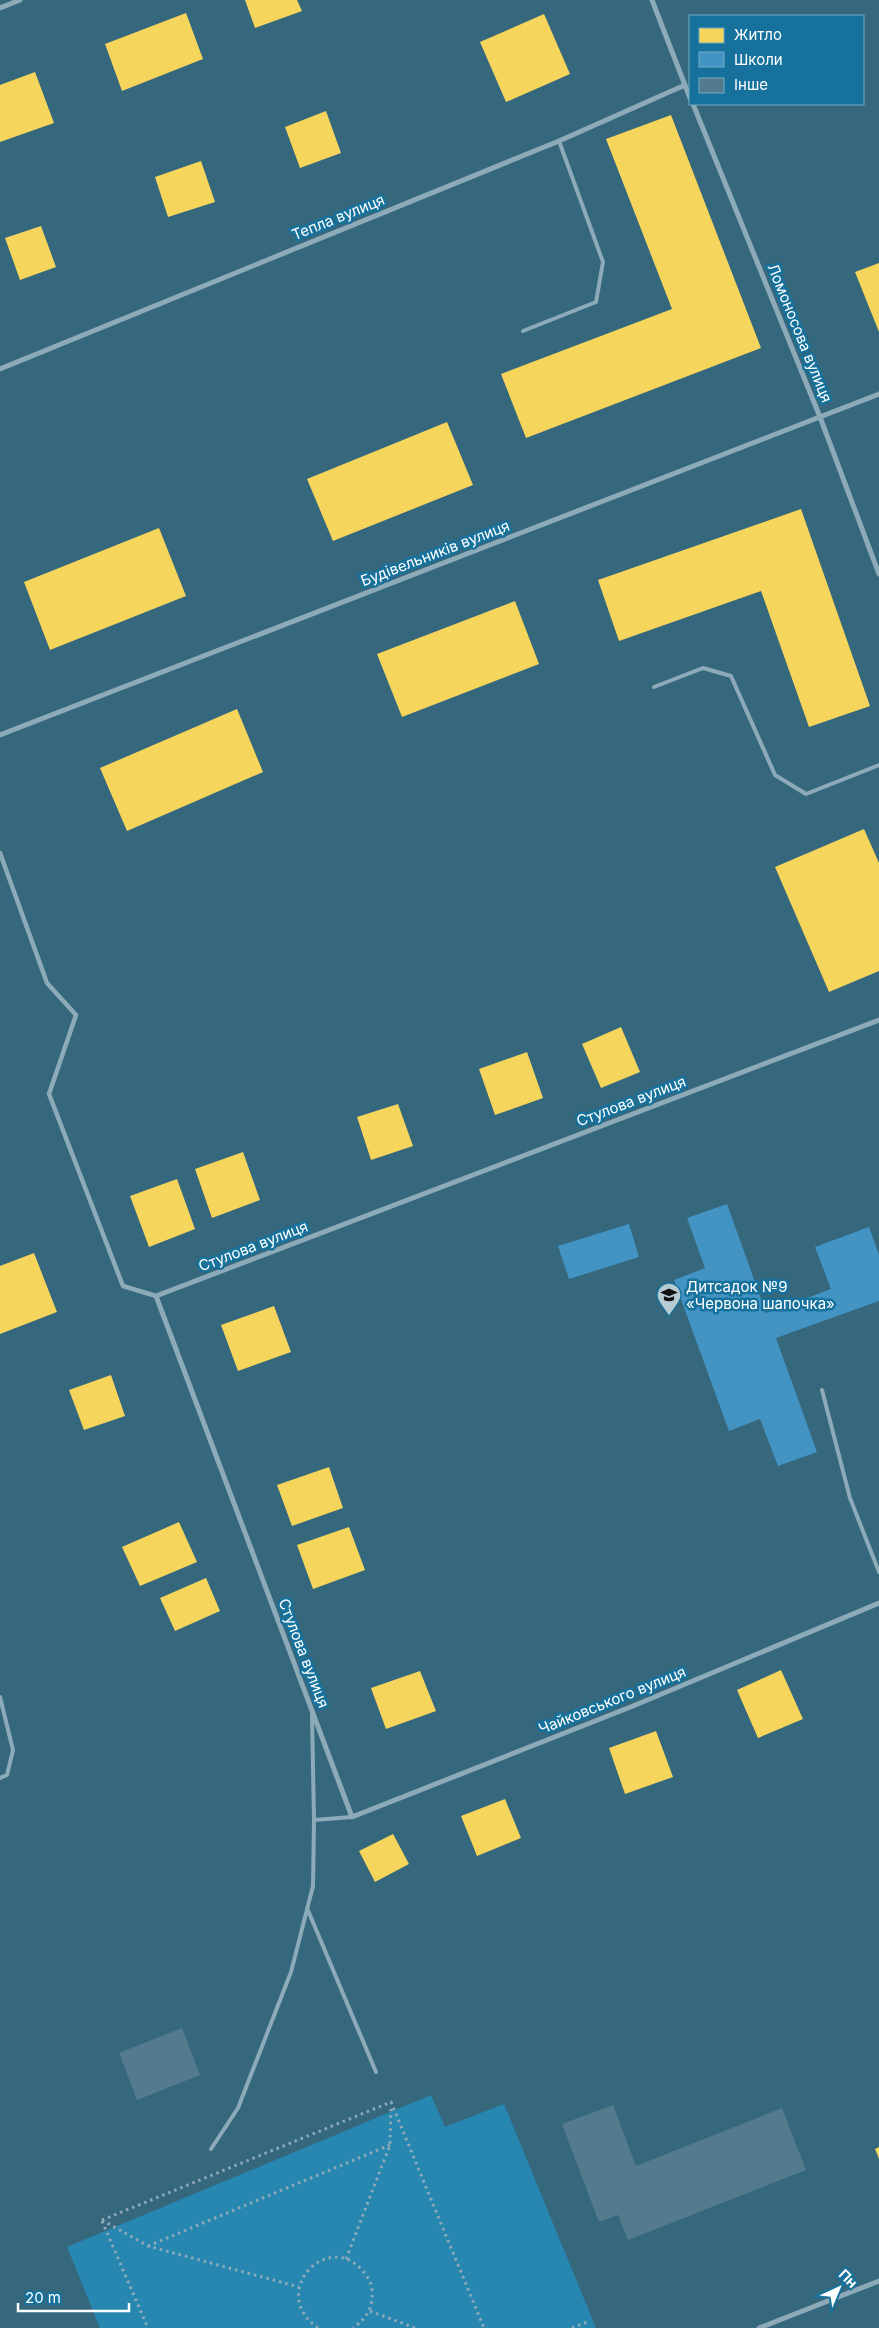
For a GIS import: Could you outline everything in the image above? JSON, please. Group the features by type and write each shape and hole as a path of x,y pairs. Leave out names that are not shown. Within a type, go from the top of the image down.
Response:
{"street":[{"path":"0,8 20,0"},
{"path":"652,0 689,95"},
{"name":"Тепла вулиця","path":"0,369 559,141 685,85"},
{"name":"Ломоносова вулиця","path":"692,105 820,417 879,574"},
{"name":"Будівельників вулиця","path":"0,735 879,394"},
{"path":"0,853 47,983 76,1015 49,1094 123,1286 156,1296"},
{"name":"Стулова вулиця","path":"352,1817 156,1296 879,1020"},
{"name":"Чайковського вулиця","path":"352,1817 632,1706 879,1604"},
{"path":"759,2328 879,2281"}],"lane":[{"path":"523,331 596,302 603,262 559,141"},
{"path":"654,687 703,668 730,676 774,776 806,794 879,765"},
{"path":"822,1390 850,1498 879,1572"},
{"path":"0,1697 14,1750 7,1775 0,1778"},
{"path":"211,2149 238,2108 291,1972 313,1886 312,1710"},
{"path":"314,1820 352,1817"},
{"path":"307,1908 376,2072"}],"path":[{"path":"346,2259 390,2146 391,2102"},
{"path":"102,2220 391,2102"},
{"path":"391,2102 484,2328"},
{"path":"148,2246 390,2146"},
{"path":"102,2220 148,2246 299,2287"},
{"path":"102,2220 148,2328"},
{"path":"318,2328 308,2320 302,2310 298,2299 299,2287 304,2276 317,2263 334,2258 346,2259 357,2265 366,2274 372,2285 370,2310 363,2321 353,2328"},
{"path":"370,2310 415,2328"},
{"path":"572,2328 589,2321"}],"shaded area":[{"path":"431,2095 445,2127 504,2104 596,2328 100,2328 67,2247"}],"building: Житло":[{"path":"245,0 297,0 302,11 255,28"},
{"path":"186,13 203,59 122,91 105,44"},
{"path":"544,14 570,74 506,102 480,42"},
{"path":"35,72 54,123 0,142 0,85"},
{"path":"326,111 341,153 300,168 285,127"},
{"path":"671,115 761,348 526,438 501,374 672,309 606,139"},
{"path":"201,161 215,202 168,217 155,177"},
{"path":"41,226 56,267 20,280 5,238"},
{"path":"879,263 879,332 855,272"},
{"path":"447,422 473,485 333,541 307,479"},
{"path":"801,509 870,706 809,727 761,591 619,641 598,580"},
{"path":"159,528 186,596 50,650 24,582"},
{"path":"515,601 539,664 402,717 377,654"},
{"path":"237,709 263,772 127,831 100,768"},
{"path":"864,829 879,863 879,971 829,992 775,867"},
{"path":"621,1027 640,1072 601,1088 582,1044"},
{"path":"527,1052 543,1098 495,1115 479,1069"},
{"path":"398,1104 413,1146 371,1160 357,1117"},
{"path":"243,1152 260,1200 212,1218 195,1169"},
{"path":"177,1179 195,1229 149,1247 130,1196"},
{"path":"34,1253 57,1312 0,1334 0,1266"},
{"path":"274,1306 291,1352 238,1371 221,1325"},
{"path":"111,1375 125,1416 84,1430 69,1390"},
{"path":"329,1467 343,1508 292,1526 277,1485"},
{"path":"179,1522 197,1562 140,1586 122,1547"},
{"path":"349,1527 365,1570 313,1589 297,1545"},
{"path":"206,1578 220,1611 175,1631 160,1598"},
{"path":"781,1670 803,1719 758,1738 737,1690"},
{"path":"420,1671 436,1711 386,1729 371,1688"},
{"path":"656,1731 673,1777 625,1794 609,1748"},
{"path":"505,1799 521,1838 477,1856 461,1816"},
{"path":"393,1834 409,1864 375,1882 359,1851"},
{"path":"879,2147 879,2159 875,2149"}],"building: Школи":[{"path":"727,1204 766,1313 831,1289 815,1247 869,1227 879,1255 879,1301 776,1338 817,1452 778,1466 760,1419 729,1431 674,1280 705,1268 687,1218"},
{"path":"629,1224 639,1257 569,1279 558,1246"}],"building: Інше":[{"path":"182,2028 200,2075 137,2100 119,2053"},
{"path":"613,2105 636,2166 782,2108 806,2170 628,2240 618,2215 599,2222 562,2124"}],"place":[{"name":"Дитсадок №9 «Червона шапочка»","path":"669,1316"}]}
